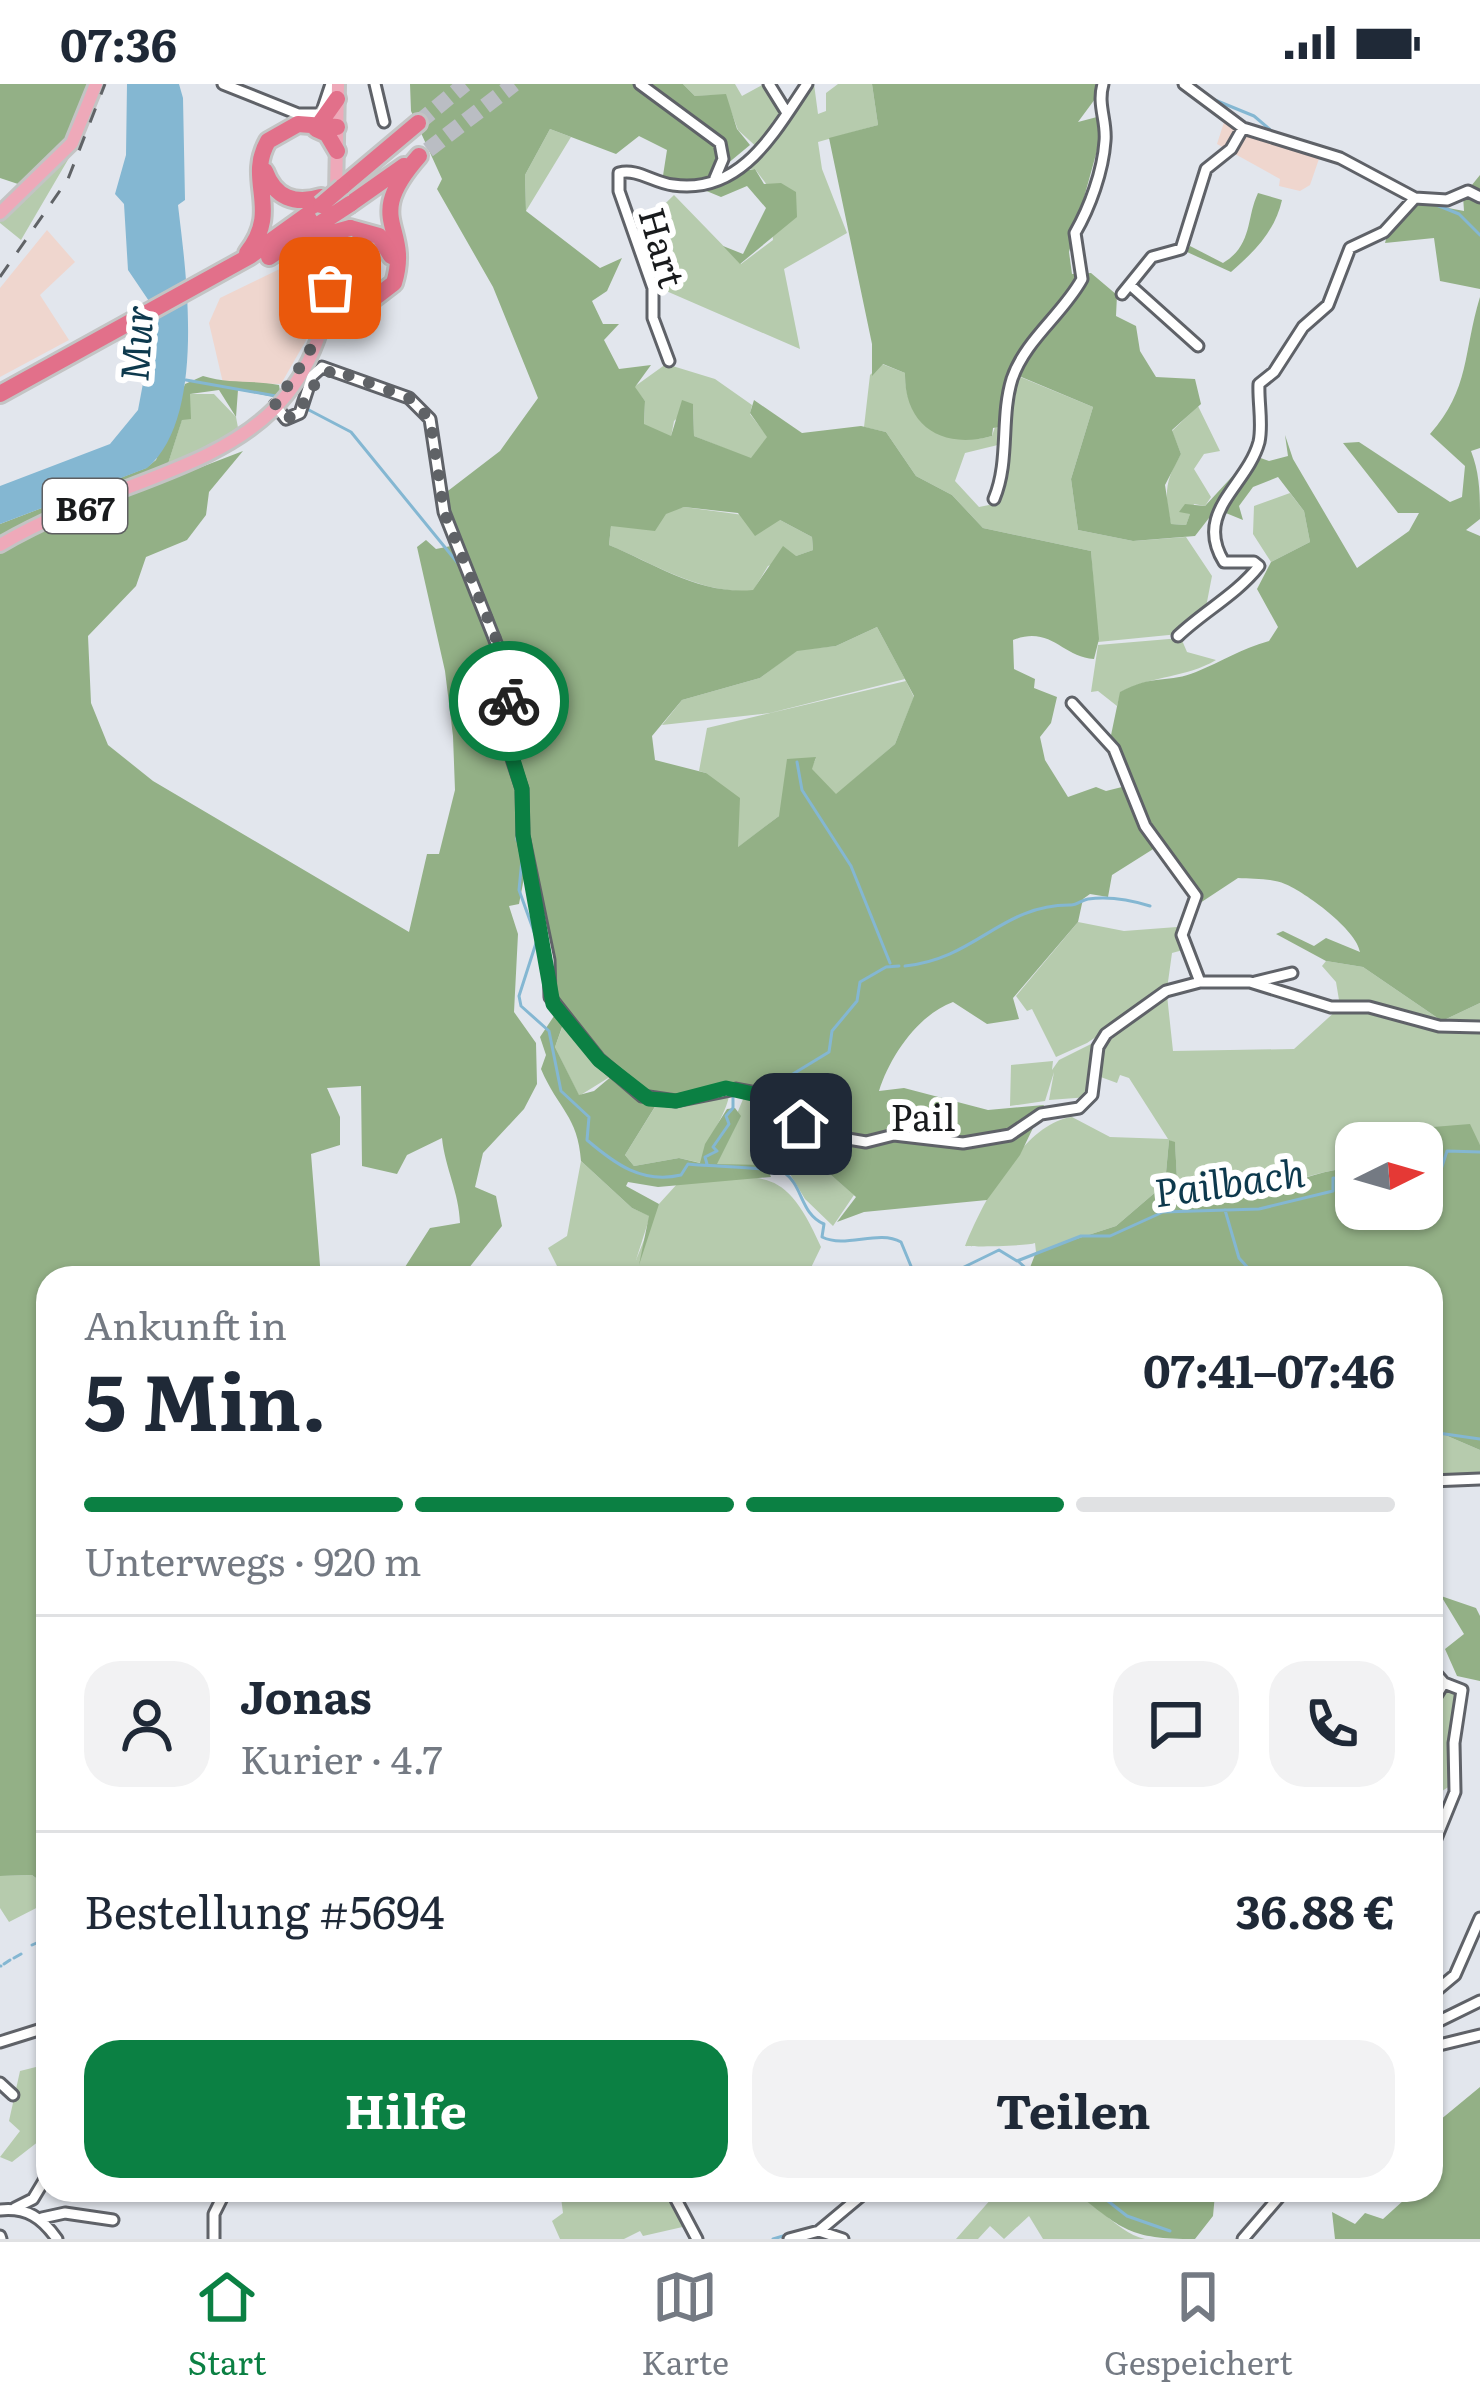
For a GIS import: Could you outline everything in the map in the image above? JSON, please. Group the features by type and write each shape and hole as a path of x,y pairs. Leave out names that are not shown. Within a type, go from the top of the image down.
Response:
{"highway":[{"path":"335,89 324,126 337,151"},
{"path":"232,272 268,257 321,215 418,123"},
{"path":"322,323 350,301 378,291 392,265 379,236 350,228 281,195 268,180 265,165 280,137 324,126"},
{"path":"232,272 259,238 265,222 259,168 264,146 287,127 324,126"},
{"path":"0,405 232,272 321,215 348,191 423,153 393,188 387,207 398,258 394,283 376,300 350,301 330,288"},
{"path":"0,394 99,346"}],"main road":[{"path":"4,206 72,143 96,84"},
{"name":"B67","path":"0,545 219,453 279,401 322,323 330,288 337,151"}],"street":[{"path":"223,84 298,115 321,114 335,89"},
{"path":"259,97 265,84"},
{"path":"375,84 384,122"},
{"name":"Hart","path":"640,84 720,143 723,159 715,178"},
{"path":"769,84 788,113"},
{"name":"Hart","path":"669,361 658,339 655,296 617,177 631,171 687,187 726,178 745,167 807,84"},
{"path":"994,499 1006,431 1005,406 1016,368 1082,279 1076,233 1086,216 1105,141 1103,84"},
{"path":"1184,84 1244,128 1340,158 1421,198 1447,200 1468,191 1480,197"},
{"path":"1198,346 1126,290 1152,257 1181,249 1207,169 1231,149 1244,128"},
{"path":"1178,636 1201,613 1233,595 1259,566 1224,562 1215,527 1223,498 1244,475 1259,441 1258,384 1274,371 1303,327 1328,305 1350,248 1384,232 1421,198"},
{"name":"Pail","path":"279,401 286,418 300,413 312,386 322,383 332,369 409,398 430,419 444,512 502,658 509,747 522,789 523,835 549,960 550,997 599,1060 642,1096 676,1101 726,1088 765,1094 789,1102 812,1133 866,1142 894,1135 947,1143 995,1139 1041,1114 1087,1102 1106,1034 1166,991 1200,982 1250,982 1292,974"},
{"path":"1072,703 1114,749 1144,826 1196,896 1182,934 1200,982"},
{"name":"Pail","path":"1250,982 1331,1007 1360,1006 1439,1026 1480,1028"},
{"path":"1443,1481 1480,1479"},
{"path":"1443,1819 1456,1785 1454,1743 1462,1690 1444,1683"},
{"path":"1443,1985 1455,1975 1480,1918"},
{"path":"1466,1943 1480,1941"},
{"path":"1443,2019 1480,2001"},
{"path":"0,2042 36,2031"},
{"path":"1443,2044 1480,2035"},
{"path":"0,2084 13,2095"},
{"path":"0,2210 15,2208 36,2193"},
{"path":"214,2239 214,2214 220,2202"},
{"path":"677,2202 697,2239"},
{"path":"789,2239 819,2231 854,2202"},
{"path":"1244,2239 1275,2202"},
{"path":"15,2208 42,2218 65,2213 113,2220"},
{"path":"42,2218 57,2239"},
{"path":"819,2231 843,2239"}],"shaded area":[{"path":"1225,119 1321,153 1310,185 1300,191 1279,186 1280,179 1217,144"},
{"path":"47,230 75,262 40,295 69,340 0,377 0,288"},
{"path":"321,249 327,261 313,328 281,384 223,383 209,323 220,298"}],"green space":[{"path":"0,84 91,84 63,140 18,184 0,178"},
{"path":"410,84 683,84 695,96 726,94 737,129 750,145 721,169 723,174 755,169 764,184 781,183 796,192 797,217 740,264 723,246 743,254 766,208 747,186 721,197 692,185 662,182 667,150 639,136 616,154 550,129 525,175 526,211 600,268 622,258 607,291 592,301 603,324 619,324 604,340 619,369 651,365 635,387 645,401 644,424 671,436 682,400 693,404 694,436 751,458 767,437 750,413 754,400 802,433 861,426 886,432 916,476 952,495 983,528 1091,551 1099,639 1094,659 1047,639 1026,636 1013,640 1014,669 1035,679 1034,688 1057,697 1051,723 1040,737 1045,760 1068,797 1096,787 1106,791 1122,787 1132,794 1158,846 1112,875 1108,897 1090,894 1083,899 1078,922 1013,998 1019,1019 987,1024 953,1002 928,1016 890,1064 879,1091 904,1088 988,1110 1044,1105 1020,1155 987,1200 864,1212 837,1222 856,1197 814,1160 788,1147 801,1124 789,1103 726,1088 676,1101 632,1088 566,1016 555,1047 579,1095 594,1091 613,1075 656,1105 625,1155 634,1166 679,1158 700,1163 705,1144 727,1109 735,1108 741,1116 717,1164 766,1165 771,1177 658,1187 628,1182 626,1186 659,1204 639,1265 649,1216 632,1208 581,1161 572,1123 541,1069 546,1055 540,1037 556,1013 564,1016 548,981 527,862 519,904 509,906 518,934 514,1012 536,1043 537,1084 524,1109 483,1153 475,1187 496,1196 502,1226 470,1266 406,1266 430,1228 460,1223 442,1138 407,1155 397,1174 362,1166 361,1086 327,1088 340,1117 340,1145 311,1154 320,1266 36,1266 36,1878 0,1876 0,552 38,530 243,451 209,492 206,515 187,540 146,557 136,586 88,636 91,703 108,745 153,781 409,932 427,854 439,854 455,790 445,671 417,547 426,540 436,549 451,546 469,572 440,497 500,451 538,398 493,287 437,189 442,179 411,111","holes":["684,507 738,513 755,536 780,520 812,537 813,550 796,556 783,546 753,590 734,590 679,577 609,545 611,526 655,531 666,514","877,627 914,696 895,744 836,794 812,769 816,757 787,759 779,816 738,847 740,798 706,773 655,760 652,736 682,700 760,678 797,651 836,646"]},
{"path":"683,84 735,84 742,96 764,84 782,112 760,150 738,130 725,95 695,96"},
{"path":"808,84 814,84 818,114 826,111 826,93 838,84 872,84 878,125 818,142 822,169 847,233 784,269 800,349 657,287 634,234 674,195 741,264 773,240 767,185 755,169 746,169"},
{"path":"872,84 1095,84 1095,99 1078,122 1097,117 1101,136 1069,252 1072,274 1091,273 1117,295 1116,316 1136,326 1140,351 1156,377 1195,379 1201,404 1172,430 1181,454 1165,485 1171,524 1186,525 1190,514 1179,512 1185,504 1205,506 1252,455 1269,461 1288,456 1285,435 1293,459 1357,568 1409,531 1419,513 1398,513 1343,443 1359,442 1450,502 1462,497 1465,466 1430,434 1459,386 1480,297 1480,448 1471,451 1478,476 1480,519 1466,530 1480,536 1480,1003 1442,1021 1363,967 1326,961 1276,934 1283,931 1314,946 1326,938 1360,952 1350,933 1329,913 1280,882 1238,878 1197,905 1200,897 1151,832 1110,740 1120,692 1187,675 1269,641 1278,627 1257,589 1271,562 1310,542 1304,511 1278,477 1253,487 1239,506 1243,520 1216,509 1195,536 1133,541 1078,530 1071,479 1093,407 1014,374 1004,426 993,428 992,436 957,440 929,430 919,420 906,391 905,373 883,364 872,376 872,344 829,138 878,125"},
{"path":"550,129 571,137 526,211 525,175"},
{"path":"83,134 21,240 0,223 0,216 48,175"},
{"path":"1480,175 1480,289 1440,281 1434,238 1385,243 1388,232 1417,202 1464,211 1463,196"},
{"path":"1258,193 1282,200 1279,211 1263,240 1231,272 1187,252 1190,246 1223,263 1233,256 1244,240"},
{"path":"666,364 715,379 752,405 750,414 768,437 751,459 694,436 693,404 674,421 671,437 644,425 645,401 634,387"},
{"path":"882,364 905,373 912,406 920,418 930,428 958,439 992,436 1013,374 1093,407 1071,479 1078,530 1133,541 1186,537 1212,576 1206,607 1179,634 1098,642 1091,551 983,528 952,495 916,476 886,432 864,427 870,375","holes":["1006,443 994,504 979,507 955,481 965,453"]},
{"path":"203,376 279,385 280,391 274,397 238,390 236,417 219,390 190,394 191,419 182,420 166,470 0,541 0,524 146,468 156,460 185,384"},
{"path":"190,394 214,394 236,417 239,433 166,470"},
{"path":"1198,406 1220,451 1204,454 1194,469 1211,497 1205,506 1194,504 1186,525 1171,524 1167,488 1181,454 1172,431"},
{"path":"1290,493 1304,511 1310,542 1271,562 1253,534 1254,506"},
{"path":"684,507 780,520 812,537 813,550 768,566 753,591 734,591 679,577 609,545 611,526"},
{"path":"877,627 905,679 770,713 662,725 682,700 760,678 797,650 836,646"},
{"path":"1181,638 1187,652 1216,660 1121,692 1117,706 1098,691 1091,692 1098,645"},
{"path":"906,681 914,697 895,744 836,795 811,769 816,758 779,816 737,848 706,773 699,771 707,728"},
{"path":"1078,922 1124,931 1177,927 1183,950 1172,953 1167,989 1087,1043 1056,1057 1032,1009 1027,1011 1016,996"},
{"path":"1326,961 1363,967 1442,1021 1480,1003 1480,1026 1445,1023 1375,1009 1340,1006 1336,982 1322,966"},
{"path":"1167,995 1173,1051 1294,1049 1338,1009 1361,1007 1480,1028 1480,1145 1443,1131 1443,1122 1335,1122 1335,1170 1241,1196 1218,1197 1177,1180 1175,1143 1169,1140 1165,1184 1116,1226 1036,1252 1035,1243 965,1246 1007,1168 1037,1134 1054,1123 1072,1117 1110,1137 1168,1139 1129,1078 1120,1075 1117,1083 1098,1076 1104,1040"},
{"path":"566,1017 613,1075 579,1096 555,1047"},
{"path":"1097,1041 1089,1097 1049,1100 1054,1072 1045,1101 1010,1106 1011,1065 1053,1061 1052,1070 1059,1060"},
{"path":"730,1091 701,1163 679,1158 634,1166 625,1155 658,1102"},
{"path":"746,1092 783,1101 801,1125 789,1147 814,1160 854,1195 833,1226 805,1199 787,1169 716,1164"},
{"path":"1470,1124 1480,1145 1480,1450 1443,1434 1443,1266 1031,1266 1036,1252 1116,1226 1165,1184 1169,1140 1175,1142 1177,1180 1197,1192 1219,1197 1241,1196 1334,1170 1335,1230 1443,1230 1443,1126"},
{"path":"581,1161 632,1208 650,1216 636,1260 658,1205 678,1183 730,1178 767,1180 781,1187 807,1219 821,1247 812,1266 557,1266 548,1248 567,1236"},
{"path":"1443,1434 1480,1450 1480,1474 1443,1477"},
{"path":"1443,1597 1476,1608 1480,1616 1480,1681 1457,1676 1445,1649 1464,1634"},
{"path":"1443,1681 1459,1690 1450,1786 1443,1790"},
{"path":"0,1876 36,1878 36,1908 9,1922 0,1908"},
{"path":"36,2067 36,2143 12,2162 0,2157 20,2131 9,2121 20,2071"},
{"path":"1480,2087 1480,2239 1335,2239 1332,2212 1355,2224 1365,2213 1383,2219 1402,2202 1443,2202 1443,2118"},
{"path":"562,2202 674,2202 687,2226 643,2236 640,2231 624,2239 560,2239 552,2221 563,2213"},
{"path":"988,2202 1087,2202 1145,2239 1043,2239 1029,2216 1004,2239 990,2226 978,2239 956,2239"},
{"path":"1088,2202 1214,2202 1213,2216 1195,2239 1140,2234"}],"water":[{"name":"Mur","path":"127,84 179,84 183,98 185,200 178,205 188,340 179,414 166,445 147,468 0,524 0,486 110,444 138,410 153,330 151,304 128,270 124,204 115,194 126,155"}],"waterway":[{"path":"1210,98 1254,116 1274,133"},
{"path":"1403,187 1421,195"},
{"path":"1434,204 1459,214 1480,235"},
{"name":"Pailbach","path":"186,380 276,396"},
{"name":"Pailbach","path":"307,409 351,432 461,567"},
{"name":"Pailbach","path":"493,648 499,674"},
{"name":"Pailbach","path":"504,737 518,796"},
{"path":"797,762 802,790 851,866 890,963"},
{"name":"Pailbach","path":"518,806 517,840 523,849 519,890 537,940 519,996 521,1006 549,1031 561,1091 589,1117 587,1140 630,1170 654,1177 681,1175 688,1164 783,1172 810,1213 824,1224 822,1237 892,1239 901,1242 911,1266"},
{"path":"905,966 951,953 1007,922 1047,907 1104,898 1150,906"},
{"path":"765,1091 829,1052 832,1031 857,1001 860,982 886,967 899,966"},
{"path":"707,1164 705,1157 717,1151 713,1147 729,1124 726,1116 733,1108 733,1093"},
{"name":"Pailbach","path":"1443,1163 1447,1151 1480,1152"},
{"name":"Pailbach","path":"966,1266 999,1250 1017,1261 1081,1236 1110,1236 1163,1212 1259,1209 1333,1191 1335,1178"},
{"path":"1225,1210 1239,1258 1246,1266"},
{"path":"1018,1261 1023,1266"},
{"path":"1443,1434 1480,1439"},
{"path":"32,1945 36,1943"},
{"path":"14,1958 21,1954"},
{"path":"4,1964 10,1960"},
{"path":"1109,2202 1127,2216 1170,2231"},
{"path":"773,2239 820,2225"}],"tunnel":[{"path":"418,123 465,84"},
{"path":"428,150 514,84"}],"railway":[{"path":"0,277 68,179 105,84"}],"way so far":[{"path":"330,288 309,353 275,405 280,415 297,416 312,386 326,380 332,369 409,398 425,411 434,428 444,512 499,646 509,701"}],"route":[{"path":"509,701 509,747 522,789 523,835 549,960 553,1004 599,1060 642,1096 658,1102 676,1101 726,1088 765,1094 789,1102 801,1124"}]}
